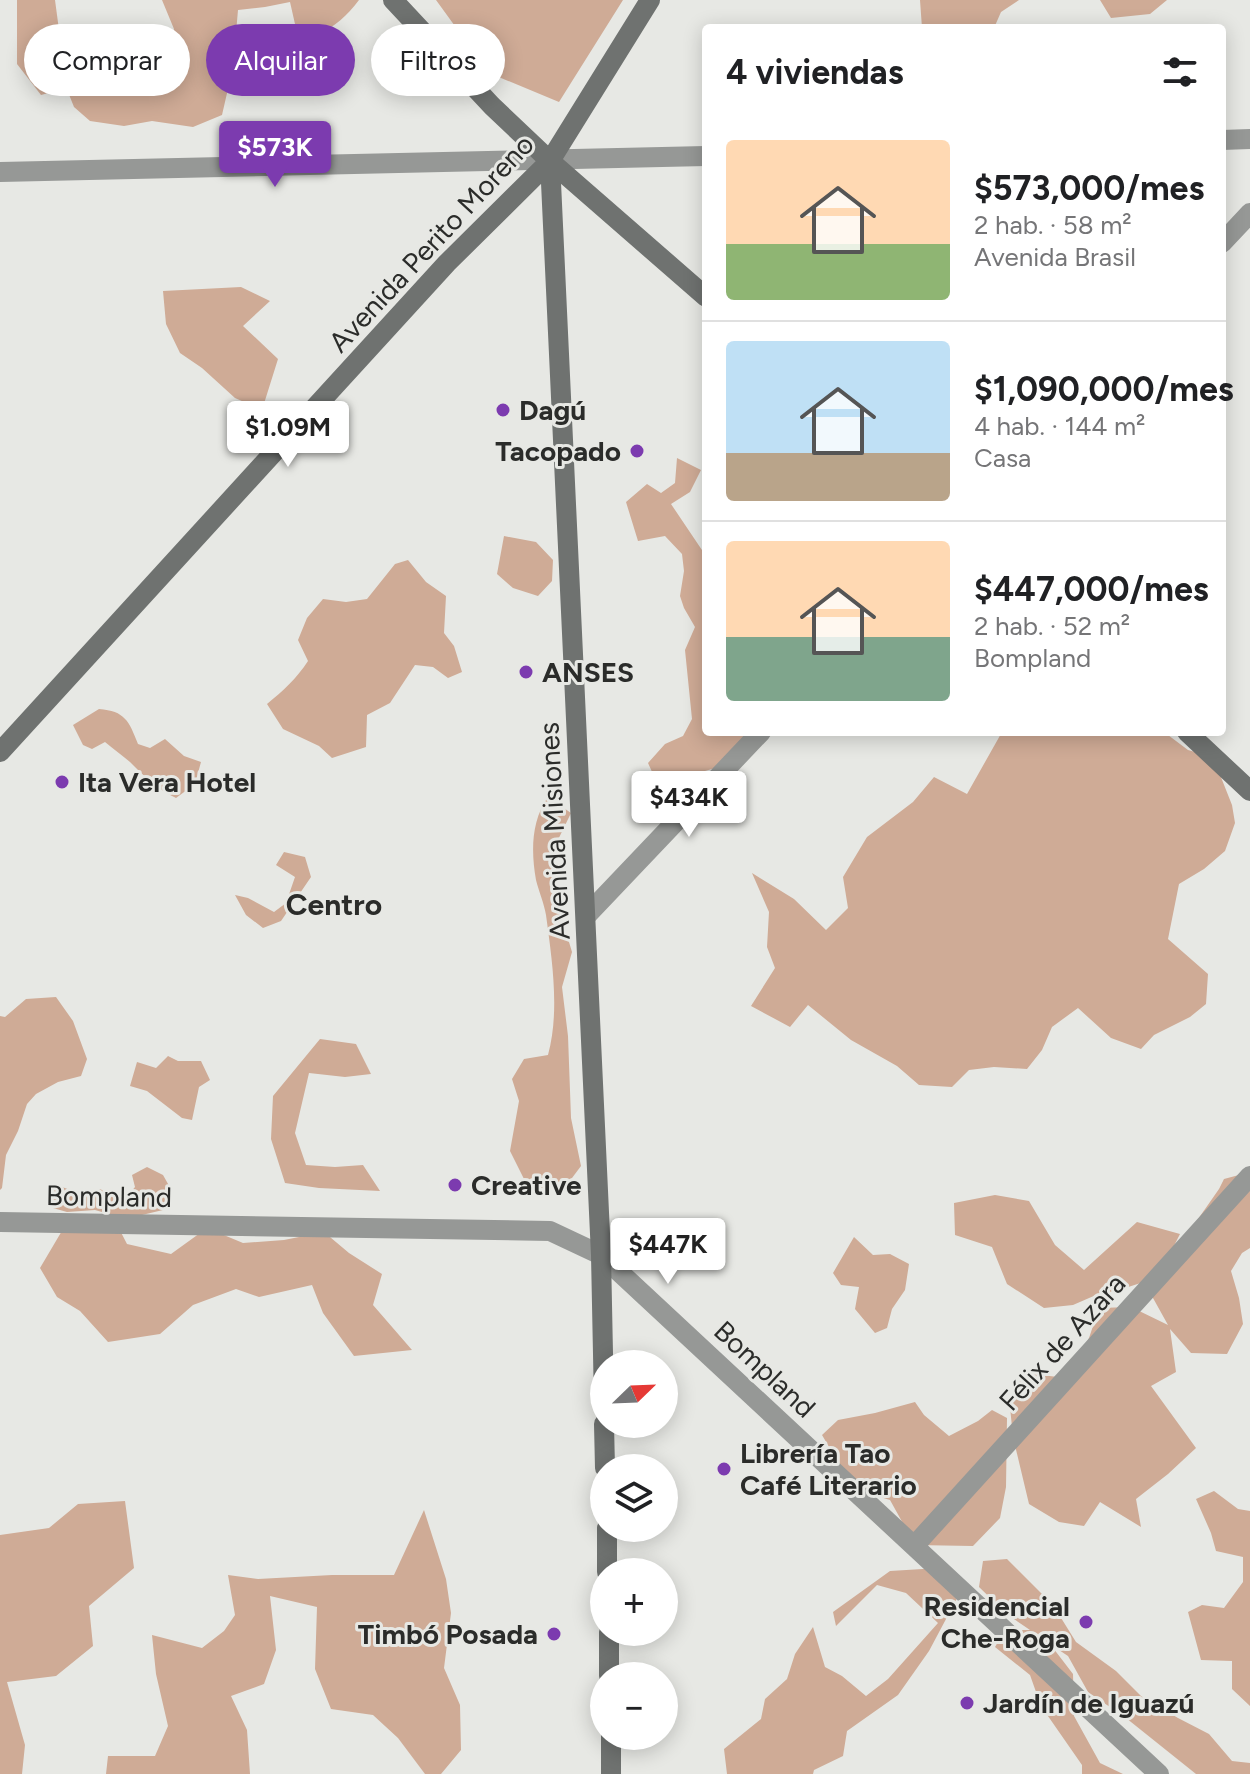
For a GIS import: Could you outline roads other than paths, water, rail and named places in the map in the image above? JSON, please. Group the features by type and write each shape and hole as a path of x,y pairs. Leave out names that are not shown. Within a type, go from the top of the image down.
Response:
{"main road":[{"path":"393,0 492,106 702,294"},
{"name":"Avenida Perito Moreno","path":"0,752 436,275 550,161 650,0"},
{"name":"Avenida Misiones","path":"550,161 603,1350"},
{"path":"1191,736 1250,791"},
{"path":"611,1750 611,1774"}],"street":[{"path":"1226,140 1250,139"},
{"path":"0,172 702,156"},
{"path":"1226,239 1250,213"},
{"path":"586,916 757,736"},
{"name":"Félix de Azara","path":"915,1545 1250,1176"},
{"name":"Bompland","path":"0,1222 550,1231 601,1255 1159,1774"}],"place":[{"name":"Dagú","path":"503,410"},
{"name":"Tacopado","path":"637,451"},
{"name":"ANSES","path":"526,672"},
{"name":"Ita Vera Hotel","path":"62,782"},
{"name":"Creative","path":"455,1185"},
{"name":"Librería Tao Café Literario","path":"724,1469"},
{"name":"Residencial Che-Roga","path":"1086,1622"},
{"name":"Timbó Posada","path":"554,1634"},
{"name":"Jardín de Iguazú","path":"967,1703"}],"district":[{"name":"Centro","path":"334,904"}]}
